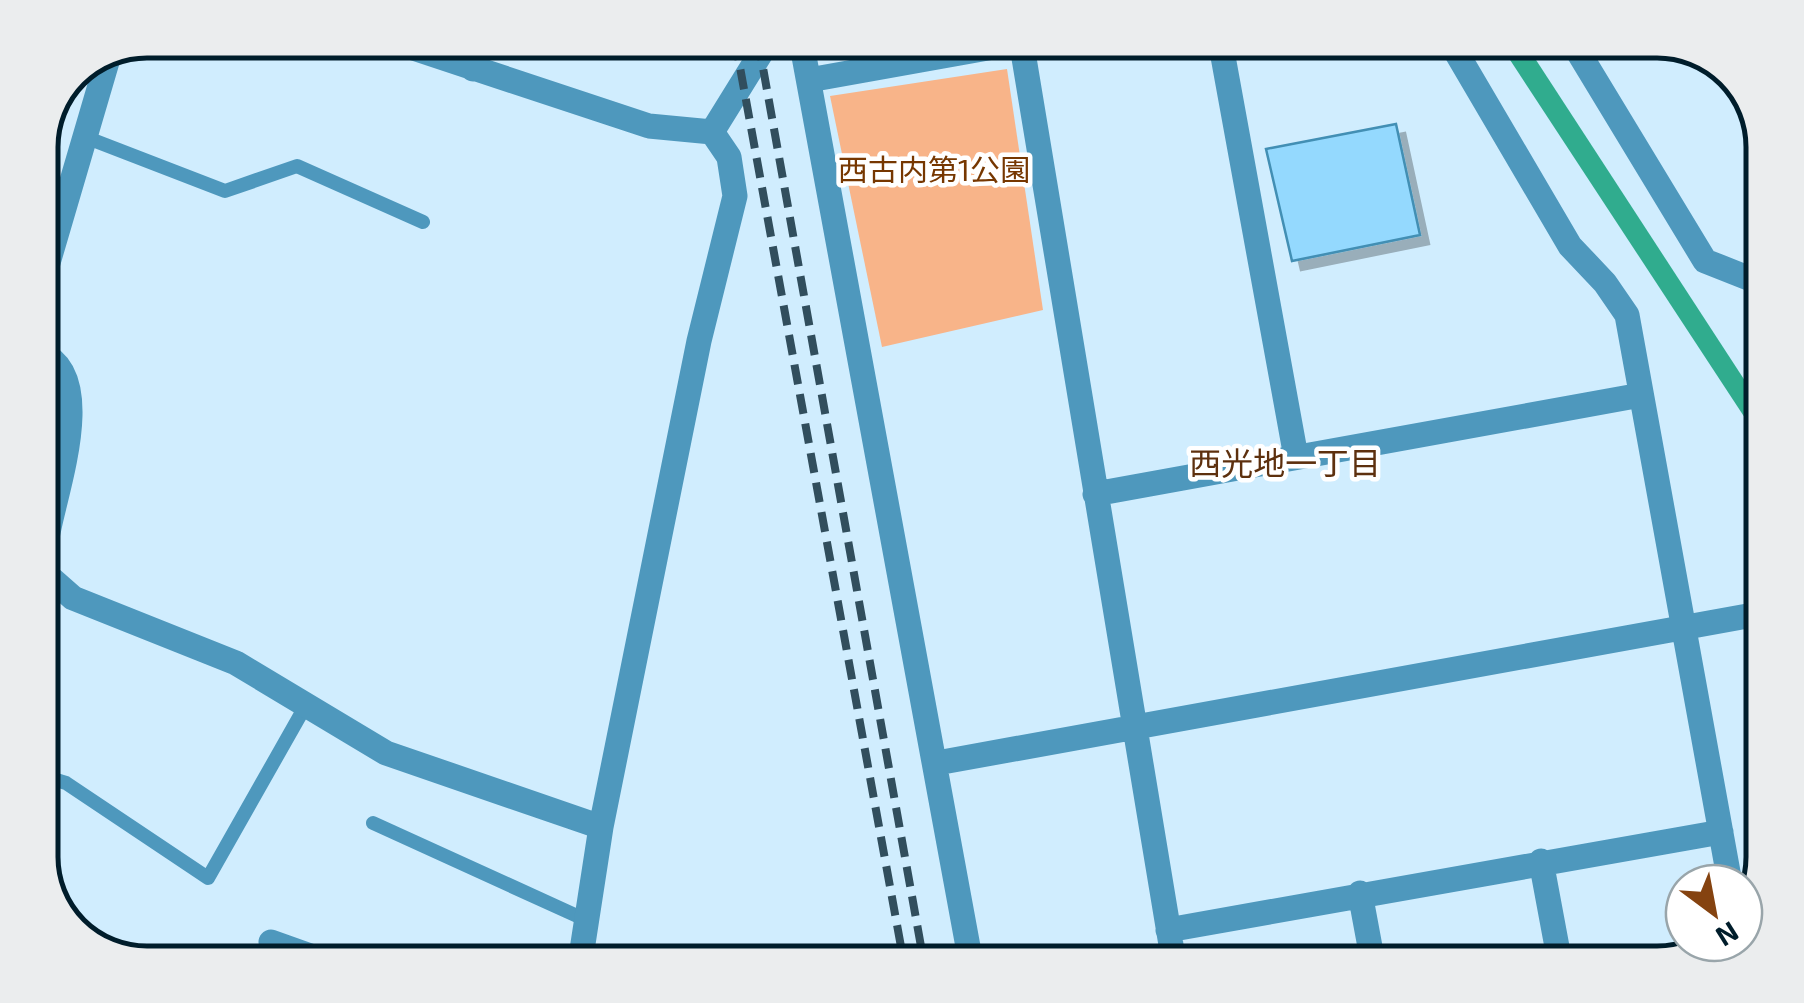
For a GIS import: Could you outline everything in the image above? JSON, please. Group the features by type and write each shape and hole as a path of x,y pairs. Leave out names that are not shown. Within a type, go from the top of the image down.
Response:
{"street":[{"path":"441,58 649,126 712,132"},
{"path":"473,69 477,58"},
{"path":"712,132 758,58"},
{"path":"805,58 969,946"},
{"path":"809,80 931,58"},
{"path":"1028,58 1132,726 1171,946"},
{"path":"1223,58 1296,457"},
{"path":"1460,58 1570,246 1605,283 1627,314 1726,863"},
{"path":"1582,58 1705,260 1746,277"},
{"path":"58,230 107,67"},
{"path":"582,946 600,827 699,341 735,196 728,157 712,132"},
{"path":"58,372 64,380 68,412 67,464 58,498"},
{"path":"1095,494 1641,396"},
{"path":"58,585 73,598 236,662 386,753 600,827"},
{"path":"937,762 1746,616"},
{"path":"1168,930 1721,832"},
{"path":"1541,861 1557,946"},
{"path":"1360,893 1370,946"},
{"path":"271,942 282,946"}],"lane":[{"path":"86,137 225,191 297,166 423,222"},
{"path":"58,781 208,878 306,705"},
{"path":"373,823 586,920"}],"green space":[{"name":"西古内第1公園","path":"1007,69 1043,310 882,347 830,96"}],"shaded area":[{"path":"1509,58 1535,58 1746,382 1746,420"}],"building":[{"path":"1396,124 1420,235 1292,261 1266,149"}],"railway":[{"path":"738,58 901,946"},
{"path":"761,58 921,946"}],"district":[{"name":"西光地一丁目","path":"1285,464"}]}
